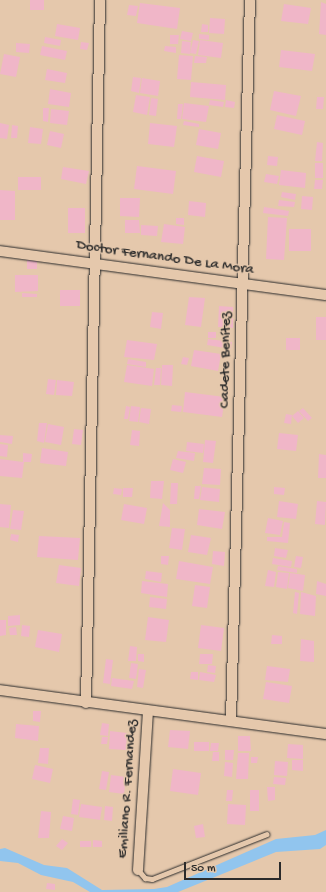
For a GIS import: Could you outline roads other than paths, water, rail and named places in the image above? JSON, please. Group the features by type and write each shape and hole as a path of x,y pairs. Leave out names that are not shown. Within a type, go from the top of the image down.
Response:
{"street":[{"path":"86,702 100,0"},
{"name":"Cadete Benítez","path":"231,720 250,0"},
{"name":"Doctor Fernando De La Mora","path":"0,251 326,295"},
{"path":"0,690 326,734"},
{"name":"Emiliano R. Fernandez","path":"138,870 148,711"}],"lane":[{"name":"Emiliano R. Fernandez","path":"138,870 145,878 152,879 267,834"}],"water":[{"path":"326,830 326,845 320,849 276,852 178,892 90,892 73,882 41,875 18,863 0,861 0,849 5,848 44,865 67,868 102,890 154,889 167,887 276,839 315,835"}]}
